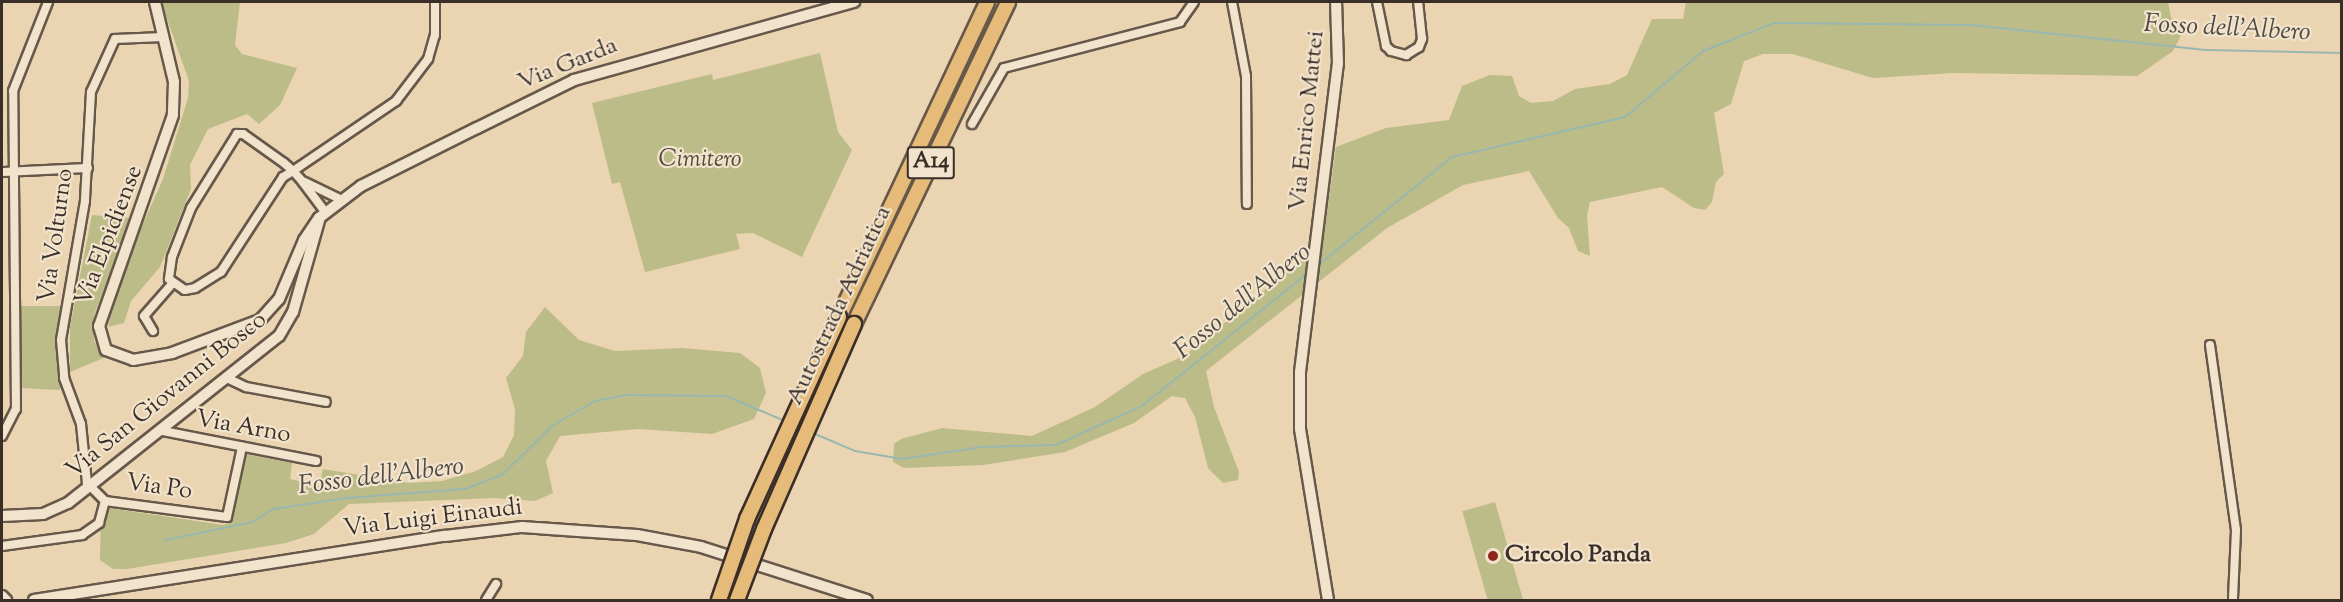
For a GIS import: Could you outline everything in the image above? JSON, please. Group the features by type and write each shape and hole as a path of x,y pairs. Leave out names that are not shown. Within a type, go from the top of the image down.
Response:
{"highway":[{"name":"Autostrada Adriatica","path":"719,600 747,519 987,2"},
{"name":"Autostrada Adriatica","path":"738,600 764,529 854,324 1008,2"}],"street":[{"path":"2,436 16,409 15,82 48,2"},
{"name":"Via Elpidiense","path":"155,2 174,82 174,115 159,164 103,307 99,333 106,350 125,359 155,357 231,334 260,320 279,299 304,240 322,215"},
{"path":"322,215 303,182 292,171 243,134 237,134 191,208 172,257 168,274 172,284 185,290 195,288 221,272 276,185 292,171 396,101 428,59 432,46 435,2"},
{"name":"Via Garda","path":"322,215 340,200 574,80 854,2"},
{"path":"972,124 1004,68 1180,22 1194,2"},
{"path":"1232,2 1246,76 1247,204"},
{"name":"Via Enrico Mattei","path":"1328,600 1300,429 1300,372 1338,64 1336,2"},
{"path":"1377,2 1386,46 1398,55 1406,55 1419,47 1422,39 1418,2"},
{"name":"Via Volturno","path":"90,488 81,424 63,378 60,353 88,168 91,92 111,42 123,37 163,37"},
{"path":"2,172 88,168"},
{"path":"303,182 340,200"},
{"name":"Via San Giovanni Bosco","path":"2,516 43,514 90,488 229,379 279,336 290,321 322,215"},
{"path":"153,331 144,316 156,298 172,284"},
{"path":"2210,345 2236,530 2233,600"},
{"path":"229,379 246,387 326,402"},
{"name":"Via Arno","path":"163,431 316,461"},
{"name":"Via Po","path":"90,488 105,501 227,518 242,447"},
{"path":"2,546 82,535 99,523 105,501"},
{"name":"Via Luigi Einaudi","path":"34,600 433,537 522,527 637,535 701,547 867,600"},
{"path":"486,600 496,584"},
{"path":"2,596 6,600"}],"green space":[{"path":"161,2 240,2 235,45 242,54 297,68 280,105 259,124 247,114 208,129 190,165 191,189 160,267 131,301 124,323 108,327 117,282 163,179 188,98 189,81"},
{"path":"1686,2 2168,2 2171,18 2186,26 2173,51 2137,76 1953,73 1873,78 1793,54 1763,54 1744,61 1731,104 1714,113 1724,174 1716,182 1712,202 1705,210 1694,208 1662,187 1590,202 1587,216 1590,256 1578,251 1569,228 1558,218 1529,171 1463,185 1387,228 1206,371 1214,407 1239,472 1238,480 1223,483 1208,468 1195,417 1185,398 1172,396 1134,423 1065,452 983,465 904,468 893,462 894,444 901,439 942,428 1032,436 1095,407 1143,374 1184,356 1323,242 1336,147 1386,128 1449,120 1462,86 1490,75 1512,76 1519,96 1531,103 1553,101 1575,89 1610,84 1627,75 1652,19 1683,19"},
{"name":"Cimitero","path":"820,53 838,132 852,150 802,257 753,233 736,234 740,249 645,272 620,182 612,184 592,103 712,74 713,80"},
{"path":"92,215 132,218 94,315 94,341 106,357 70,372 70,327"},
{"path":"20,306 62,306 56,348 62,387 59,390 20,388"},
{"path":"545,307 579,340 615,351 682,348 740,353 760,368 766,393 754,419 712,434 638,429 560,436 546,461 553,493 535,501 494,498 349,504 314,534 286,543 127,569 113,569 100,560 101,507 224,525 230,521 245,454 292,463 290,479 319,486 323,469 409,483 442,481 476,471 503,457 514,435 515,409 506,378 523,356 526,332"},
{"name":"Circolo Panda","path":"1495,502 1523,600 1488,600 1462,511"}],"waterway":[{"name":"Fosso dell'Albero","path":"1317,266 1452,157 1625,117 1703,51 1774,23 1971,25 2206,50 2342,53"},
{"name":"Fosso dell'Albero","path":"813,433 855,451 902,459 982,447 1056,445 1142,406 1308,273"},
{"name":"Fosso dell'Albero","path":"166,540 252,522 274,509 346,498 465,489 502,475 552,426 595,401 627,395 726,396 785,421"}],"place":[{"name":"Circolo Panda","path":"1493,556"}]}
